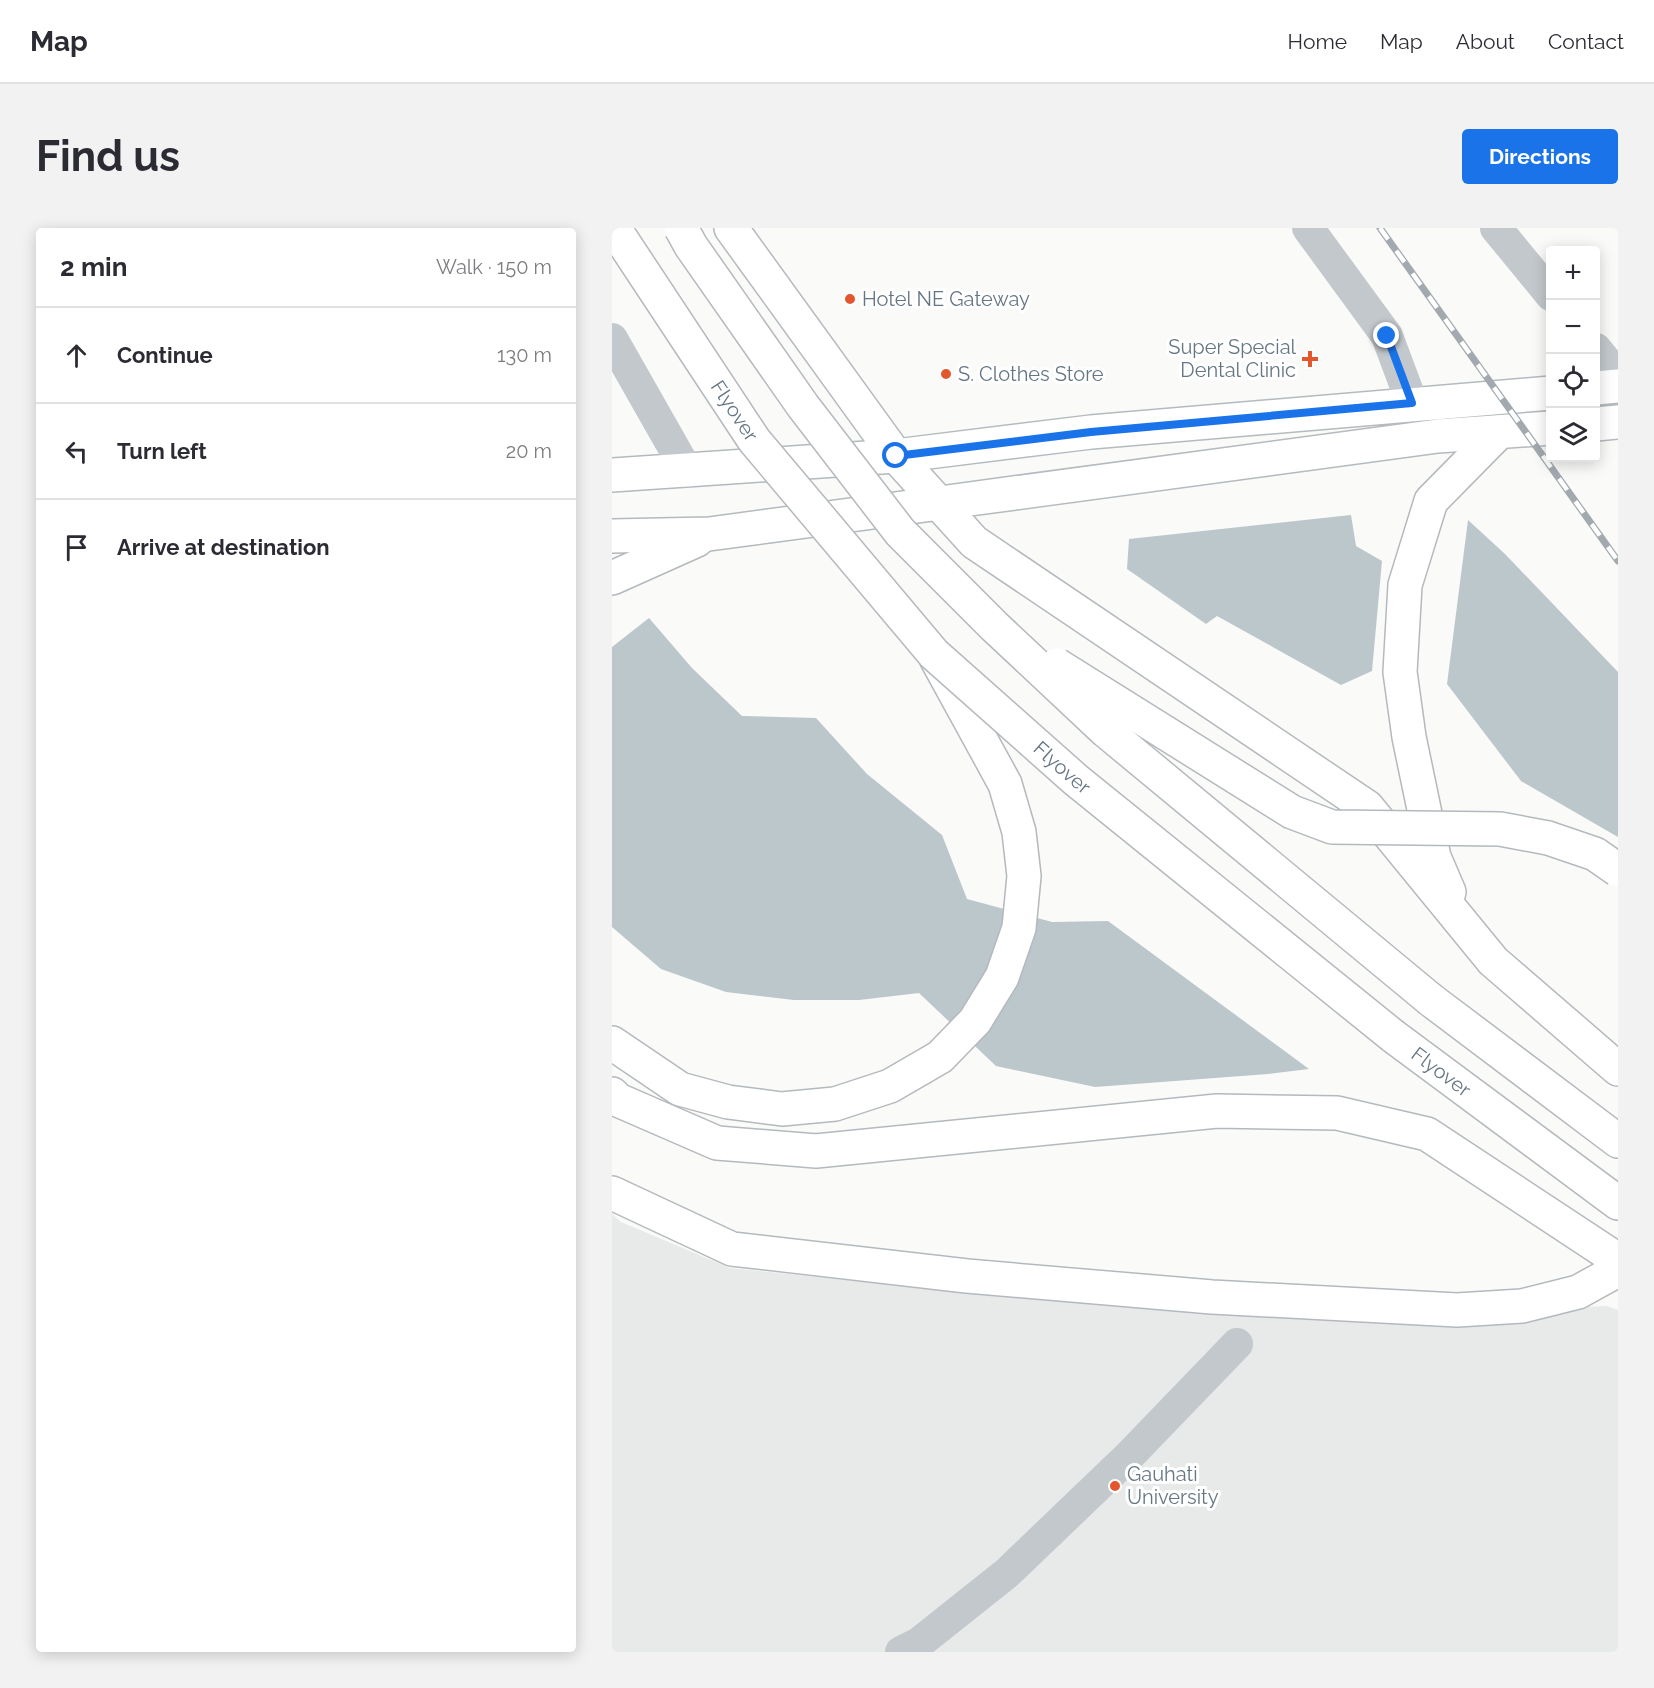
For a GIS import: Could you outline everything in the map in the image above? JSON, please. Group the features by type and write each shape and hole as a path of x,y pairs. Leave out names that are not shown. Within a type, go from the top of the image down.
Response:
{"main road":[{"name":"Flyover","path":"614,228 754,440 934,654 1076,780 1393,1036 1618,1203"},
{"path":"681,228 691,246 803,406 900,532 994,626 1106,731 1431,1000 1618,1141"},
{"path":"731,228 896,456 974,542 1367,807 1493,961 1618,1069"},
{"path":"1600,388 1618,386"},
{"path":"612,475 896,456 1091,432 1546,393"},
{"path":"1600,424 1618,422"},
{"path":"612,536 709,534 1438,436 1546,428"},
{"path":"1462,923 1434,857 1409,737 1400,672 1405,585 1431,501 1499,432"},
{"path":"612,578 709,534"},
{"path":"994,626 1292,812 1332,827 1500,829 1548,838 1595,854 1618,870"},
{"path":"612,1043 680,1089 728,1102 782,1109 835,1104 890,1086 940,1058 975,1021 1002,977 1019,928 1024,876 1019,832 1005,784 934,654"},
{"path":"612,1094 618,1100 717,1143 816,1151 1217,1111 1337,1113 1427,1134 1618,1260"},
{"path":"612,1193 732,1249 967,1276 1212,1297 1457,1310 1522,1306 1578,1292 1618,1270"}],"street":[{"path":"1308,228 1387,336 1412,403"},
{"path":"1496,228 1546,289"},
{"path":"612,339 687,471"},
{"path":"1600,354 1618,376"},
{"path":"901,1652 919,1644 1007,1573 1128,1457 1237,1344"}],"shaded area":[{"path":"1351,515 1356,546 1382,561 1372,671 1341,685 1217,616 1206,624 1127,569 1129,539"},
{"path":"1468,520 1505,554 1618,672 1618,837 1521,781 1447,684"},
{"path":"649,618 692,668 742,716 816,718 867,774 942,835 967,899 1052,922 1108,921 1309,1069 1095,1087 996,1066 919,993 859,1000 794,1000 726,992 661,969 612,927 612,647"},
{"name":"Gauhati University","path":"612,1214 621,1222 730,1268 921,1288 1161,1309 1334,1319 1607,1306 1618,1310 1618,1652 612,1652"}],"railway":[{"path":"1380,228 1618,561"}],"place":[{"name":"Hotel NE Gateway","path":"850,299"},
{"name":"Super Special Dental Clinic","path":"1310,359"},
{"name":"S. Clothes Store","path":"946,374"},
{"name":"Gauhati University","path":"1115,1486"}],"route":[{"path":"896,456 1091,432 1412,403 1387,336"}]}
